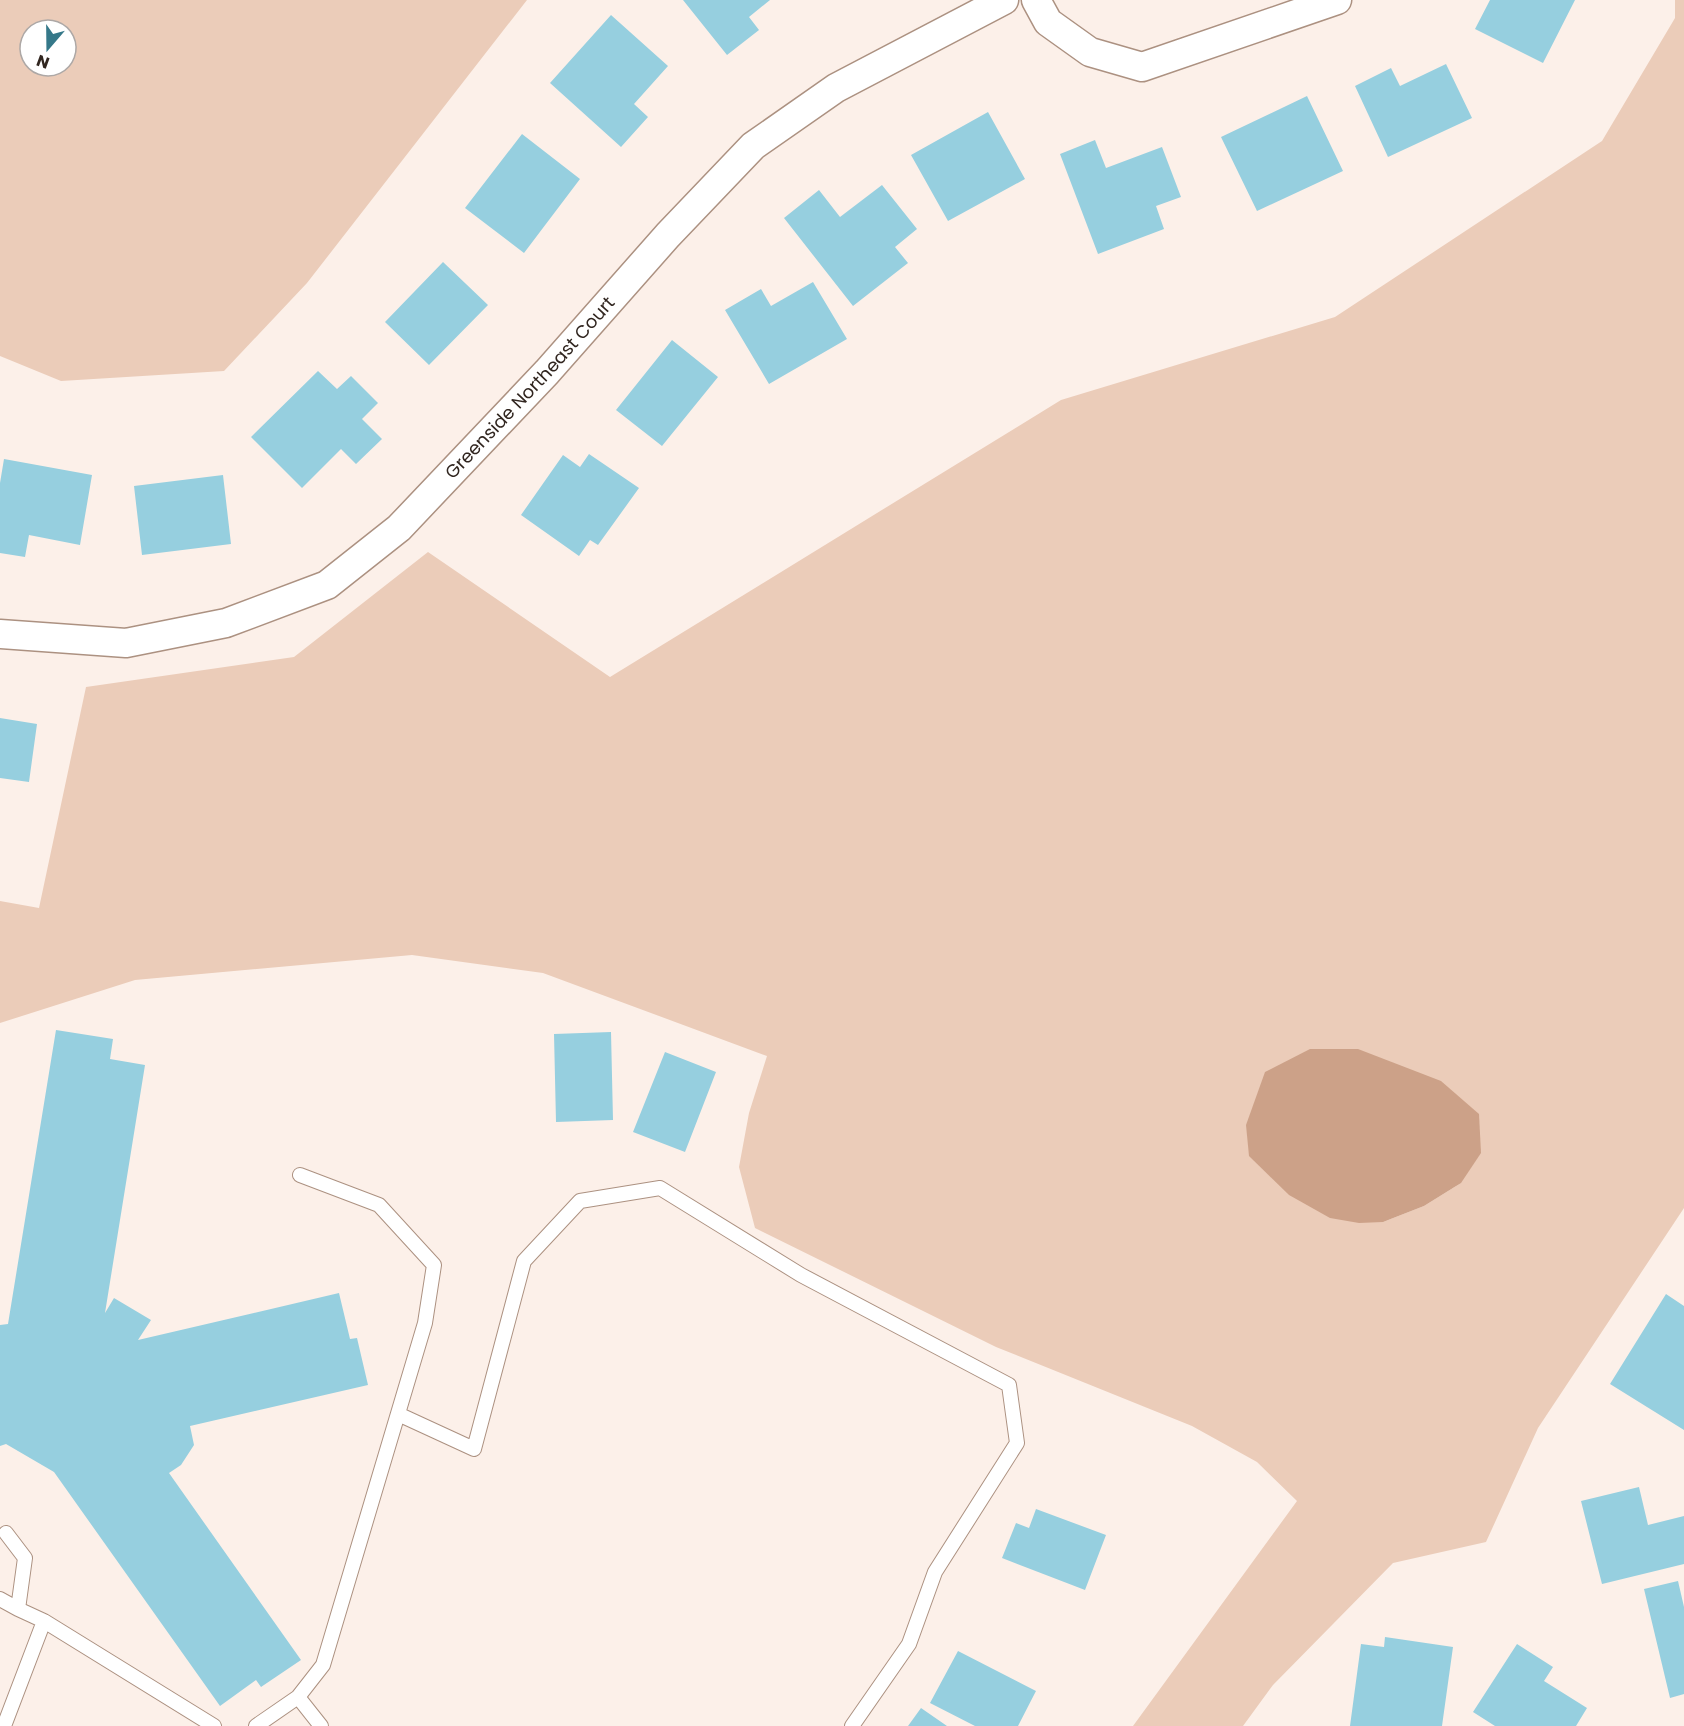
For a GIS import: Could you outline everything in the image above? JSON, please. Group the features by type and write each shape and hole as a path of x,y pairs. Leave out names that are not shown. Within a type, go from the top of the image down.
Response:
{"street":[{"name":"Greenside Northeast Court","path":"0,634 126,643 226,623 327,585 399,528 547,372 668,235 753,146 836,88 1004,0"},
{"path":"1036,0 1048,22 1090,52 1142,68 1336,0"}],"lane":[{"path":"256,1726 298,1697 323,1665 425,1323 434,1265 379,1205 300,1175"},
{"path":"398,1414 474,1449 524,1261 580,1201 660,1188 801,1275 1009,1385 1017,1443 935,1572 909,1644 852,1726"},
{"path":"6,1533 26,1558 18,1610"},
{"path":"0,1599 44,1621 214,1726"},
{"path":"4,1726 44,1621"},
{"path":"298,1697 321,1726"}],"shaded area":[{"path":"0,0 527,0 307,283 224,371 61,381 0,356"},
{"path":"1675,0 1684,0 1684,1208 1538,1428 1486,1542 1393,1563 1273,1685 1243,1726 1133,1726 1297,1501 1257,1462 1192,1426 996,1347 755,1228 739,1167 749,1113 767,1056 543,973 412,955 135,980 0,1023 0,901 39,908 86,687 294,657 428,552 610,677 1061,400 1335,317 1602,141 1675,18","holes":["1461,1183 1424,1206 1383,1222"]},
{"path":"1310,1049 1358,1049 1441,1081 1479,1114 1481,1153 1461,1183 1424,1206 1383,1222 1359,1223 1330,1218 1289,1195 1249,1156 1246,1125 1265,1072"}],"building":[{"path":"683,0 770,0 749,17 759,30 727,55"},
{"path":"1490,0 1575,0 1543,63 1475,29"},
{"path":"611,15 668,66 634,104 648,117 621,147 550,83"},
{"path":"1446,64 1472,118 1388,157 1355,86 1391,68 1400,86"},
{"path":"1307,96 1343,171 1257,211 1221,137"},
{"path":"988,112 1025,179 948,221 911,155"},
{"path":"522,134 580,179 524,253 465,208"},
{"path":"1095,140 1106,168 1162,147 1181,197 1156,206 1164,229 1098,254 1060,154"},
{"path":"882,185 917,229 895,247 908,263 853,306 784,218 819,190 840,217"},
{"path":"443,262 488,305 429,365 385,322"},
{"path":"813,282 847,339 769,384 725,310 761,289 771,306"},
{"path":"672,340 718,377 662,446 616,410"},
{"path":"318,371 337,389 351,376 378,403 362,419 382,439 356,464 341,449 302,488 251,437"},
{"path":"589,454 639,488 598,545 590,540 579,556 521,515 563,455 580,467"},
{"path":"4,459 92,475 80,545 29,535 25,557 0,553 0,483"},
{"path":"223,475 231,544 142,555 134,486"},
{"path":"0,718 37,724 29,782 0,778"},
{"path":"56,1030 113,1039 110,1059 145,1065 105,1313 114,1298 151,1320 138,1340 339,1293 350,1339 357,1338 368,1385 190,1426 194,1445 181,1465 169,1473 301,1660 261,1687 256,1680 220,1706 54,1472 6,1444 0,1446 0,1325 8,1324"},
{"path":"611,1032 613,1120 556,1122 554,1034"},
{"path":"665,1052 716,1072 685,1152 633,1132"},
{"path":"1666,1294 1684,1306 1684,1430 1610,1384"},
{"path":"1639,1487 1648,1525 1684,1516 1684,1564 1602,1584 1581,1501"},
{"path":"1036,1509 1106,1535 1085,1590 1002,1558 1016,1523 1029,1528"},
{"path":"1678,1581 1684,1607 1684,1694 1670,1698 1644,1589"},
{"path":"1385,1637 1453,1647 1442,1726 1350,1726 1361,1644 1384,1647"},
{"path":"1517,1644 1553,1667 1544,1681 1587,1708 1576,1726 1495,1726 1473,1712"},
{"path":"958,1651 1036,1691 1018,1726 975,1726 930,1703"},
{"path":"921,1708 947,1726 908,1726"}]}
